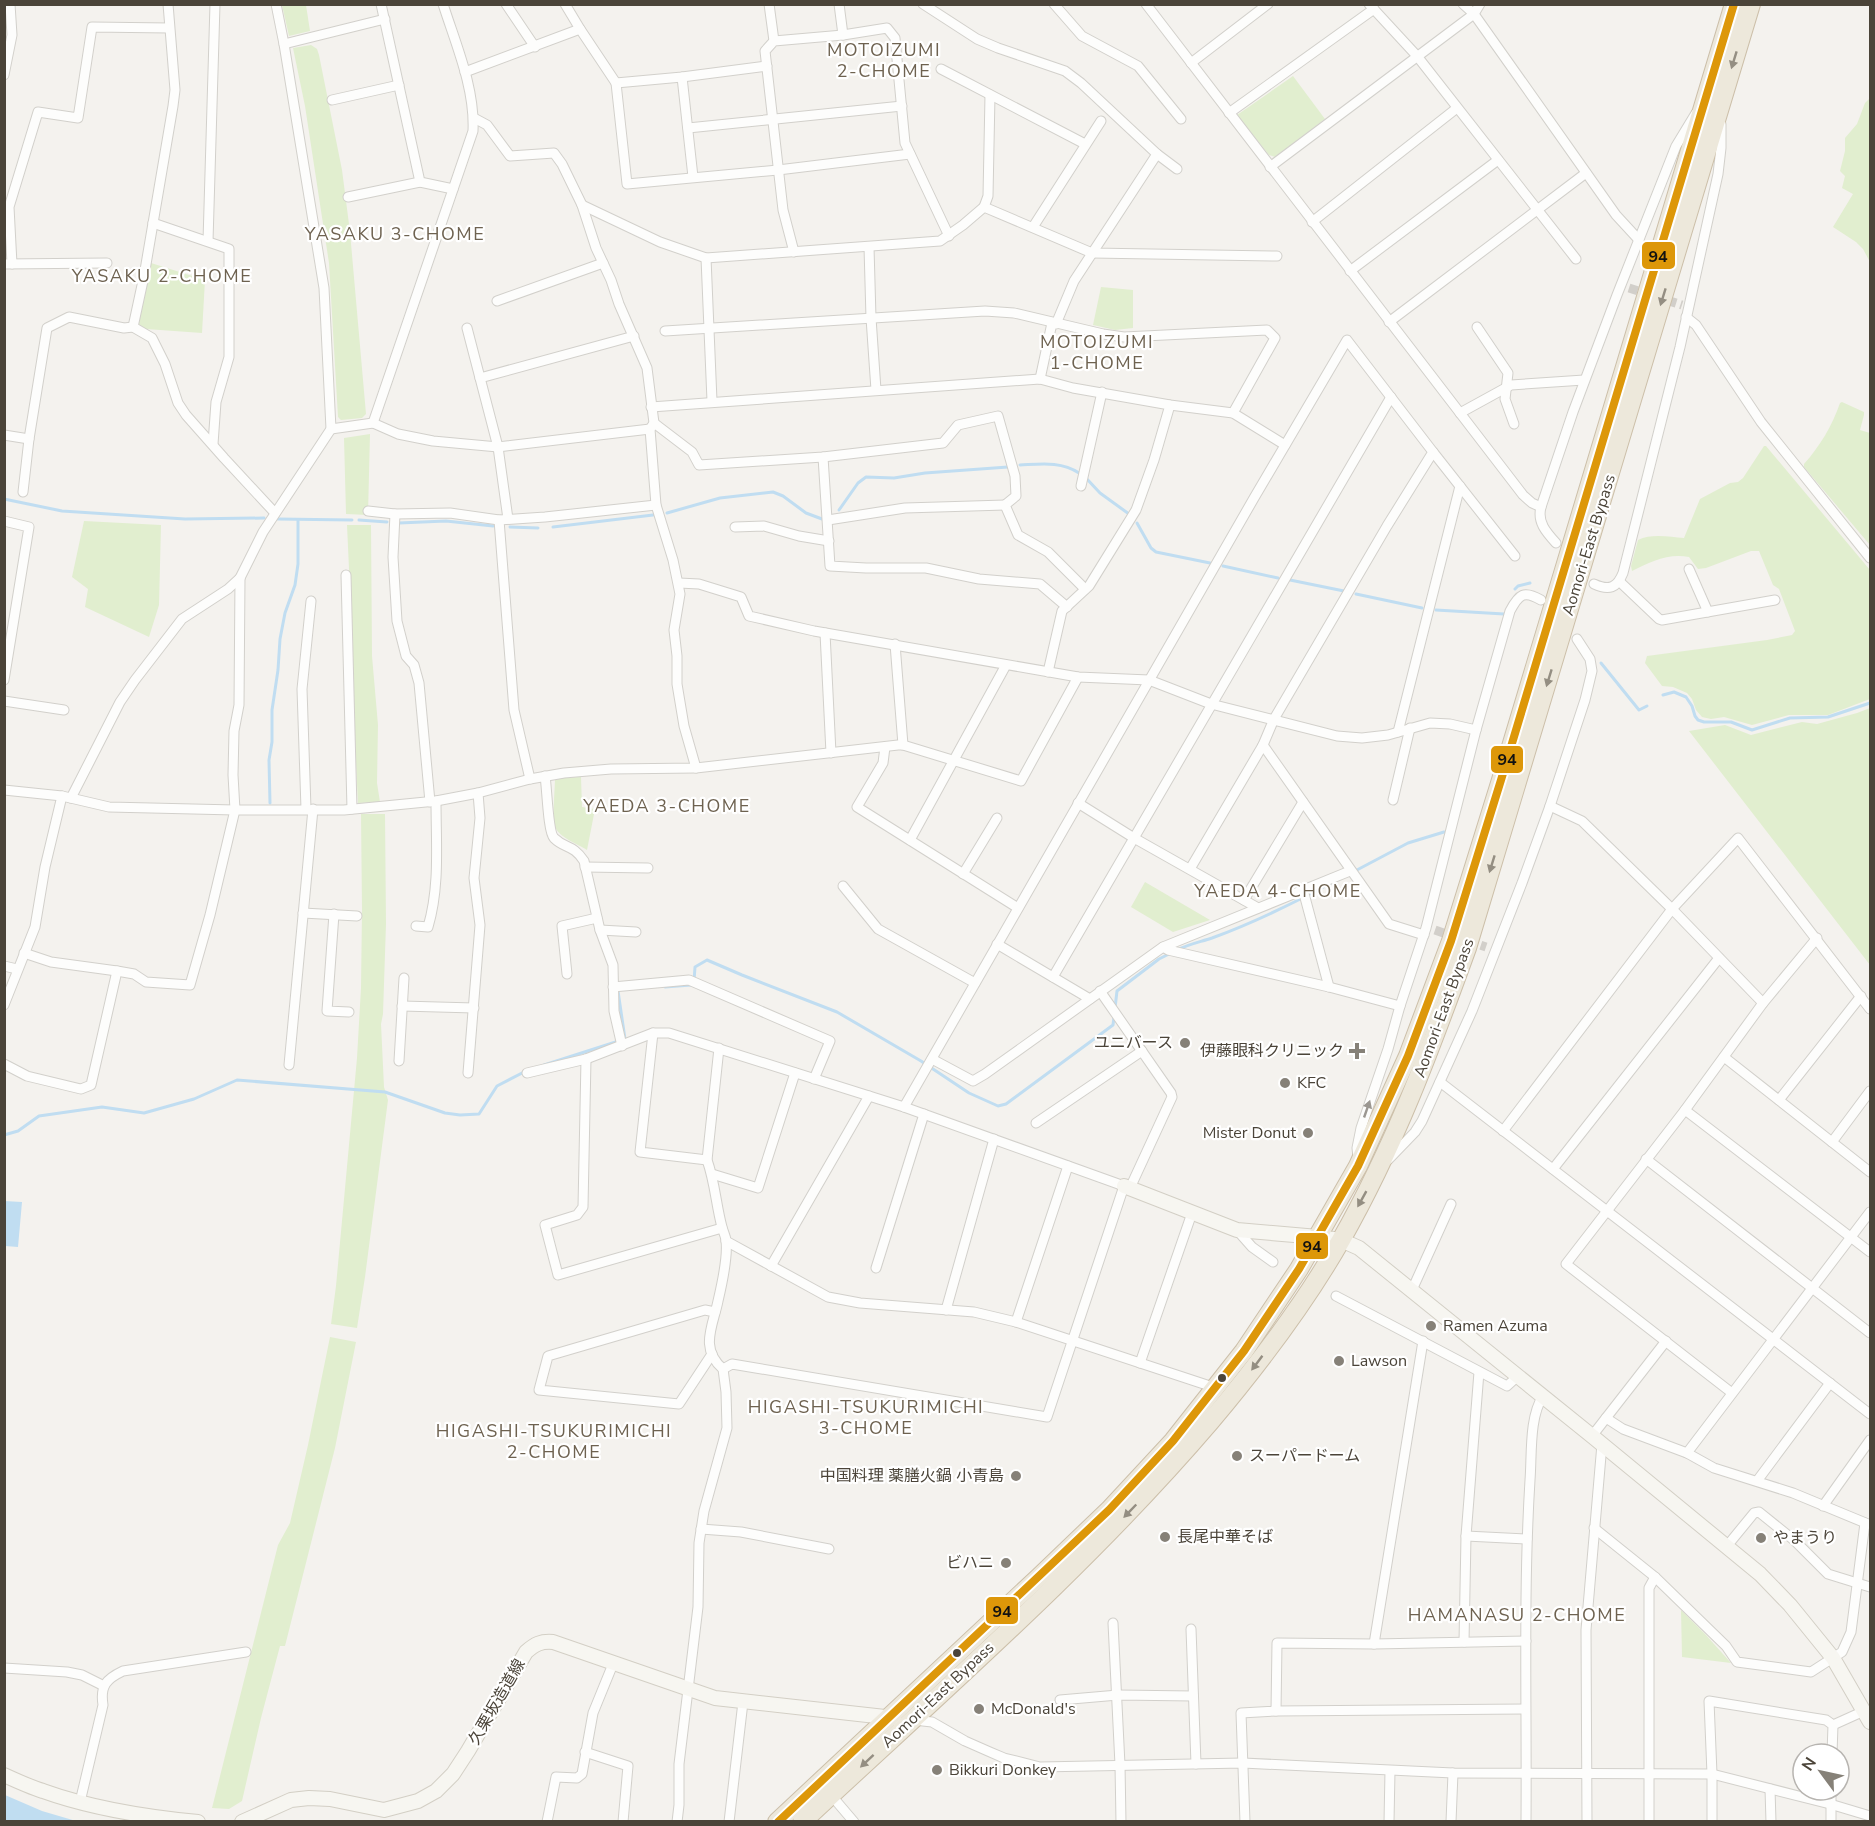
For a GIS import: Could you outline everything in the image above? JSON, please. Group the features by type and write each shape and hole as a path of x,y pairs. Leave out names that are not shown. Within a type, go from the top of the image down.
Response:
{"highway":[{"name":"Aomori-East Bypass","path":"802,1821 1065,1576 1129,1512 1186,1449 1238,1388 1287,1323 1341,1240 1380,1167 1426,1061 1467,948 1580,573 1712,106 1734,4"},
{"name":"Aomori-East Bypass","path":"1712,106 1751,4"},
{"name":"Aomori-East Bypass","path":"777,1821 1108,1510 1173,1442 1244,1351 1299,1269 1358,1166 1408,1056 1451,941 1547,603 1580,573"}],"main road":[{"path":"1127,1187 1237,1230 1341,1240 1359,1248 1760,1574 1790,1605 1833,1658 1867,1716"},
{"name":"久栗坂造道線","path":"247,1820 279,1804 309,1798 330,1799 384,1810 418,1801 436,1791 453,1774 468,1751 526,1652 535,1644 544,1641 553,1642 715,1698 911,1720"},
{"path":"4,1775 112,1816 198,1821"}],"street":[{"path":"4,75 12,35 10,4"},
{"path":"133,327 153,223 174,90 168,4"},
{"path":"208,241 215,4"},
{"path":"4,1005 35,927 45,867 66,797 120,702 139,674 182,620 228,589 240,578 263,531 331,429 324,288 276,4"},
{"path":"381,4 420,182"},
{"path":"373,423 473,132 474,118 465,72 443,4"},
{"path":"506,4 536,47"},
{"path":"566,4 616,83 627,184 778,170 910,154"},
{"path":"770,4 774,41"},
{"path":"839,4 843,35"},
{"path":"922,4 977,39 1065,71 1081,83 1157,154 1177,169"},
{"path":"1054,4 1082,36 1138,66 1181,118"},
{"path":"1191,63 1268,4"},
{"path":"1463,4 1474,14 1616,214 1639,240"},
{"path":"1270,167 1474,14 1480,4"},
{"path":"1149,6 1523,495 1540,507"},
{"path":"1229,113 1371,7 1417,56 1576,259"},
{"path":"284,44 385,19"},
{"path":"107,263 8,264 9,207 38,112 78,118 92,27 169,27"},
{"path":"794,252 783,210 765,51 774,41 843,35 887,28 895,38 905,143 949,236"},
{"path":"465,72 580,29"},
{"path":"616,83 767,66"},
{"path":"941,69 1085,144"},
{"path":"682,77 693,177"},
{"path":"332,100 399,85"},
{"path":"582,205 660,242 706,258 940,241 984,207 988,196 990,95"},
{"path":"688,128 902,106"},
{"path":"1693,171 1718,174 1721,148 1712,106"},
{"path":"1312,222 1457,108"},
{"path":"474,118 487,125 510,156 554,153 562,164 582,205 596,248 647,368 656,505 679,583 680,594 674,630 677,684 684,726 696,768"},
{"path":"1033,227 1101,121"},
{"path":"1040,379 1054,324 1074,282 1157,154"},
{"path":"1350,271 1498,160"},
{"path":"1556,543 1543,528 1540,521 1540,507 1584,380 1625,287 1639,240 1693,171"},
{"path":"1580,573 1609,587 1620,582 1623,573 1645,488 1685,309 1693,171"},
{"path":"1389,322 1586,173"},
{"path":"348,197 420,182 453,189"},
{"path":"984,207 1092,253 1277,256"},
{"path":"153,223 230,249 229,357 216,402 213,444"},
{"path":"869,247 876,390"},
{"path":"706,258 712,401"},
{"path":"497,301 603,263"},
{"path":"1685,309 1761,422 1870,557"},
{"path":"665,331 985,311 1014,313 1054,324 1124,337 1267,330 1275,338 1233,413"},
{"path":"23,492 47,328 69,317 124,328 133,327 153,338 165,364 178,403 186,415 275,513"},
{"path":"1477,327 1508,373 1505,399 1514,424"},
{"path":"467,328 498,447 514,710 530,779"},
{"path":"480,378 634,336"},
{"path":"904,1107 1347,340 1515,556"},
{"path":"651,407 1040,379 1073,388 1170,405 1233,413 1285,445"},
{"path":"1460,413 1511,385 1584,380"},
{"path":"1082,486 1102,392"},
{"path":"1053,977 1391,397"},
{"path":"1048,672 1062,611 1085,589 1136,510 1170,405"},
{"path":"331,429 373,423 398,434 433,441 498,447 652,426 692,452 699,465 823,457 943,443 958,425 998,416 1016,476 1016,496 1005,505 904,508 828,520"},
{"path":"4,435 29,439"},
{"path":"1190,868 1263,745 1274,719 1433,452"},
{"path":"823,457 830,566 926,568 979,579 1040,584 1067,607"},
{"path":"1398,732 1460,486"},
{"path":"368,511 395,514 450,513 504,519 656,505"},
{"path":"1005,505 1018,535 1048,552 1085,589"},
{"path":"395,514 393,557 397,621 406,656 414,664 419,683 433,801 437,870 433,908 428,927 416,926"},
{"path":"4,521 29,527 4,680"},
{"path":"735,527 764,526 829,541"},
{"path":"1689,569 1708,612"},
{"path":"346,575 352,809"},
{"path":"24,953 51,962 134,974 146,982 190,986 235,810 234,742 239,705 240,578"},
{"path":"1620,582 1659,619 1775,600"},
{"path":"679,583 699,584 741,597 749,616 825,633 1078,677 1149,680 1211,704 1337,736 1362,738 1388,735 1430,723 1450,724 1476,730"},
{"path":"1358,1166 1357,1148 1361,1128 1389,1049 1400,1006 1428,931 1476,730 1510,611 1516,599 1522,595 1531,594 1547,603"},
{"path":"289,1065 310,809 302,689 310,601"},
{"path":"825,633 831,753"},
{"path":"1380,1167 1416,1132 1472,1011 1490,949 1522,883 1550,806 1585,700 1592,671 1590,659 1577,639"},
{"path":"895,644 903,745"},
{"path":"910,840 1006,665"},
{"path":"4,790 66,797 109,807 235,810 352,809 433,801 564,773 611,769 696,768 903,745 1021,781 1078,677"},
{"path":"4,701 64,710"},
{"path":"1393,800 1410,728"},
{"path":"1263,745 1389,924 1428,931"},
{"path":"885,747 883,763 857,807 1018,908"},
{"path":"545,776 550,829 554,838 578,851 584,861 600,930 613,965 614,1011 622,1046"},
{"path":"468,1073 480,925 474,879 480,818 478,793"},
{"path":"1244,900 1303,802"},
{"path":"1078,803 1134,838 1258,908"},
{"path":"1550,806 1582,821 1672,909 1763,1004"},
{"path":"963,874 997,818"},
{"path":"1503,1131 1672,909 1738,838 1870,1009"},
{"path":"585,867 648,868"},
{"path":"932,1059 973,1081 1162,947 1350,871"},
{"path":"843,886 878,928 975,983"},
{"path":"1303,890 1329,987"},
{"path":"303,913 357,916"},
{"path":"334,914 327,1011 349,1012"},
{"path":"567,974 562,926 597,918"},
{"path":"600,930 636,932"},
{"path":"1732,1393 1566,1264 1685,1110 1763,1004 1817,938"},
{"path":"997,944 1090,999"},
{"path":"1162,947 1400,1006"},
{"path":"1553,1169 1719,958"},
{"path":"4,966 17,969"},
{"path":"4,1065 27,1076 81,1089 91,1085 117,971"},
{"path":"399,1061 404,978"},
{"path":"613,987 688,980 830,1041 814,1079"},
{"path":"723,1369 732,1364 1047,1417 1127,1187 1172,1097 1100,991"},
{"path":"1779,1100 1861,996"},
{"path":"402,1006 474,1008"},
{"path":"527,1073 586,1059 653,1034 669,1033 904,1107 1127,1187"},
{"path":"653,1034 640,1152 707,1160"},
{"path":"677,1821 679,1764 698,1607 699,1543 727,1428 723,1369 715,1362 712,1354 709,1331 723,1277 726,1241 707,1160 719,1048"},
{"path":"1036,1123 1142,1051"},
{"path":"1725,1057 1870,1172"},
{"path":"586,1059 583,1207 577,1215 545,1225 558,1275 722,1228"},
{"path":"712,1174 758,1188 795,1072"},
{"path":"1440,1082 1870,1414"},
{"path":"1832,1142 1870,1091"},
{"path":"771,1266 869,1096"},
{"path":"1685,1110 1870,1252"},
{"path":"876,1268 924,1114"},
{"path":"946,1310 994,1139"},
{"path":"1646,1159 1870,1333"},
{"path":"1016,1322 1068,1166"},
{"path":"1412,1290 1451,1204"},
{"path":"1687,1453 1870,1212"},
{"path":"1140,1363 1192,1213"},
{"path":"1237,1230 1252,1247 1273,1262"},
{"path":"726,1241 828,1297 860,1303 974,1312 1016,1322 1216,1388"},
{"path":"1336,1296 1507,1386 1518,1376"},
{"path":"712,1354 679,1404 539,1390 548,1356 705,1310 715,1312"},
{"path":"1374,1644 1424,1341"},
{"path":"1587,1821 1586,1630 1594,1528 1597,1440 1606,1418 1666,1341"},
{"path":"1464,1642 1466,1536 1479,1372"},
{"path":"1757,1481 1830,1383"},
{"path":"1526,1821 1527,1539 1534,1425 1537,1405 1543,1396"},
{"path":"1594,1528 1655,1577 1726,1646 1737,1662 1811,1672 1842,1652 1851,1632 1857,1582 1868,1524 1793,1492 1714,1468 1687,1453 1623,1429 1606,1418"},
{"path":"1823,1506 1870,1440"},
{"path":"1727,1546 1754,1513 1759,1512 1795,1541 1828,1574 1870,1587"},
{"path":"701,1529 741,1532 829,1549"},
{"path":"1466,1536 1527,1539"},
{"path":"1649,1821 1649,1588 1655,1577"},
{"path":"1113,1623 1118,1695 1121,1821"},
{"path":"1191,1629 1196,1764"},
{"path":"1276,1711 1277,1643 1526,1641"},
{"path":"80,1802 103,1705 101,1695 109,1677 123,1671 246,1652"},
{"path":"547,1821 556,1777 578,1778 582,1774 593,1713 614,1664"},
{"path":"4,1668 67,1672 82,1675 104,1686"},
{"path":"1060,1700 1118,1695 1193,1696"},
{"path":"729,1821 743,1701"},
{"path":"1712,1821 1709,1701 1826,1720 1833,1725"},
{"path":"1245,1821 1240,1713 1525,1709"},
{"path":"1833,1725 1867,1716"},
{"path":"911,1720 932,1722 965,1741 997,1755 1040,1767 1243,1763 1453,1773 1712,1774 1870,1816"},
{"path":"1832,1742 1833,1725"},
{"path":"585,1752 628,1766 623,1821"},
{"path":"1389,1821 1390,1771"},
{"path":"1451,1821 1453,1773"},
{"path":"1770,1788 1771,1821"},
{"path":"831,1795 854,1821"},
{"path":"1830,1804 1831,1821"}],"green space":[{"path":"282,5 306,5 310,31 289,36"},
{"path":"311,45 317,49 319,55 342,170 350,232 366,414 362,418 341,420 338,417 329,263 305,106 293,48"},
{"path":"1293,76 1325,119 1275,157 1269,155 1237,115"},
{"path":"1870,98 1870,262 1856,242 1833,227 1853,194 1842,188 1845,176 1840,171 1845,151 1845,138 1857,124 1865,103"},
{"path":"151,263 205,280 202,333 146,329 138,324"},
{"path":"1101,287 1133,290 1133,328 1115,330 1093,325"},
{"path":"1842,402 1864,412 1860,430 1870,433 1870,545 1804,467 1825,435"},
{"path":"370,434 368,515 346,514 344,438"},
{"path":"1764,446 1870,570 1870,699 1828,715 1789,715 1752,725 1724,717 1711,719 1702,717 1687,693 1673,687 1662,686 1645,663 1647,656 1792,635 1795,631 1779,589 1773,585 1759,551 1751,551 1698,569 1689,557 1681,556 1659,559 1632,571 1631,566 1638,540 1655,536 1684,538 1700,499 1743,478"},
{"path":"84,521 161,525 159,605 149,637 85,607 88,589 72,577"},
{"path":"347,525 371,525 372,656 378,725 377,783 380,802 358,803"},
{"path":"1870,708 1870,965 1689,731 1725,725 1751,735 1802,722 1817,724"},
{"path":"581,777 582,807 595,809 587,850 557,831 554,823 555,778"},
{"path":"361,814 385,814 386,924 381,1024 384,1087 388,1100 357,1328 331,1324 357,1058 361,988"},
{"path":"1145,882 1210,920 1173,932 1131,907"},
{"path":"330,1337 356,1342 335,1448 285,1646 280,1646 261,1718 242,1801 229,1809 212,1808 278,1545 290,1523"},
{"path":"1681,1610 1705,1634 1731,1663 1682,1657"}],"water":[{"path":"4,1201 22,1202 18,1247 5,1246"},
{"path":"5,1795 42,1811 76,1821 5,1821"}],"waterway":[{"path":"1020,465 1058,465 1079,473"},
{"path":"839,510 858,483 866,477 894,478 925,473 1008,467"},
{"path":"1086,478 1100,493 1129,514"},
{"path":"667,513 720,498 773,492 783,496 806,513 822,519"},
{"path":"4,499 62,511 185,519 264,518"},
{"path":"553,527 653,515"},
{"path":"278,519 352,520"},
{"path":"270,803 269,760 272,742 272,710 280,639 285,613 295,585 298,564 298,520"},
{"path":"359,520 387,522"},
{"path":"399,523 446,521 493,526"},
{"path":"1137,523 1151,548 1156,552 1210,563"},
{"path":"510,527 538,528"},
{"path":"1223,566 1278,578"},
{"path":"1290,580 1344,591"},
{"path":"1515,589 1530,583"},
{"path":"1356,594 1422,608"},
{"path":"1436,610 1504,614"},
{"path":"1601,663 1639,710 1647,706"},
{"path":"1663,695 1674,692 1686,697 1698,720 1731,722 1752,730 1790,718 1828,717 1870,703"},
{"path":"1355,871 1408,843 1444,832"},
{"path":"1177,950 1257,920 1331,883"},
{"path":"1115,1008 1117,991 1169,954"},
{"path":"694,981 695,967 707,960 837,1012 921,1061 969,1093 998,1106 1006,1104 1113,1025 1114,1017"},
{"path":"665,987 691,985"},
{"path":"544,1065 625,1039 618,991"},
{"path":"4,1135 18,1131 39,1116 102,1107 144,1113 194,1099 237,1080 385,1092 445,1113 479,1114 497,1086 526,1071"}],"tunnel":[{"path":"1629,288 1682,305"},
{"path":"1435,930 1455,937"},
{"path":"1468,941 1486,947"}],"transit line":[{"name":"94","path":"778,1822 1109,1510 1173,1441 1244,1351 1299,1269 1358,1166 1408,1056 1451,941 1734,4"}],"place":[{"name":"ユニバース","path":"1185,1043"},
{"name":"伊藤眼科クリニック","path":"1357,1051"},
{"name":"KFC","path":"1285,1083"},
{"name":"Mister Donut","path":"1308,1133"},
{"name":"Ramen Azuma","path":"1431,1326"},
{"name":"Lawson","path":"1339,1361"},
{"name":"スーパードーム","path":"1237,1456"},
{"name":"中国料理 薬膳火鍋 小青島","path":"1016,1476"},
{"name":"長尾中華そば","path":"1165,1537"},
{"name":"やまうり","path":"1761,1538"},
{"name":"ビハニ","path":"1006,1563"},
{"name":"McDonald's","path":"979,1709"},
{"name":"Bikkuri Donkey","path":"937,1770"}],"district":[{"name":"MOTOIZUMI 2-CHOME","path":"884,60"},
{"name":"YASAKU 3-CHOME","path":"395,234"},
{"name":"YASAKU 2-CHOME","path":"162,276"},
{"name":"MOTOIZUMI 1-CHOME","path":"1097,352"},
{"name":"YAEDA 3-CHOME","path":"667,806"},
{"name":"YAEDA 4-CHOME","path":"1278,891"},
{"name":"HIGASHI-TSUKURIMICHI 3-CHOME","path":"866,1417"},
{"name":"HIGASHI-TSUKURIMICHI 2-CHOME","path":"554,1441"},
{"name":"HAMANASU 2-CHOME","path":"1517,1615"}]}
